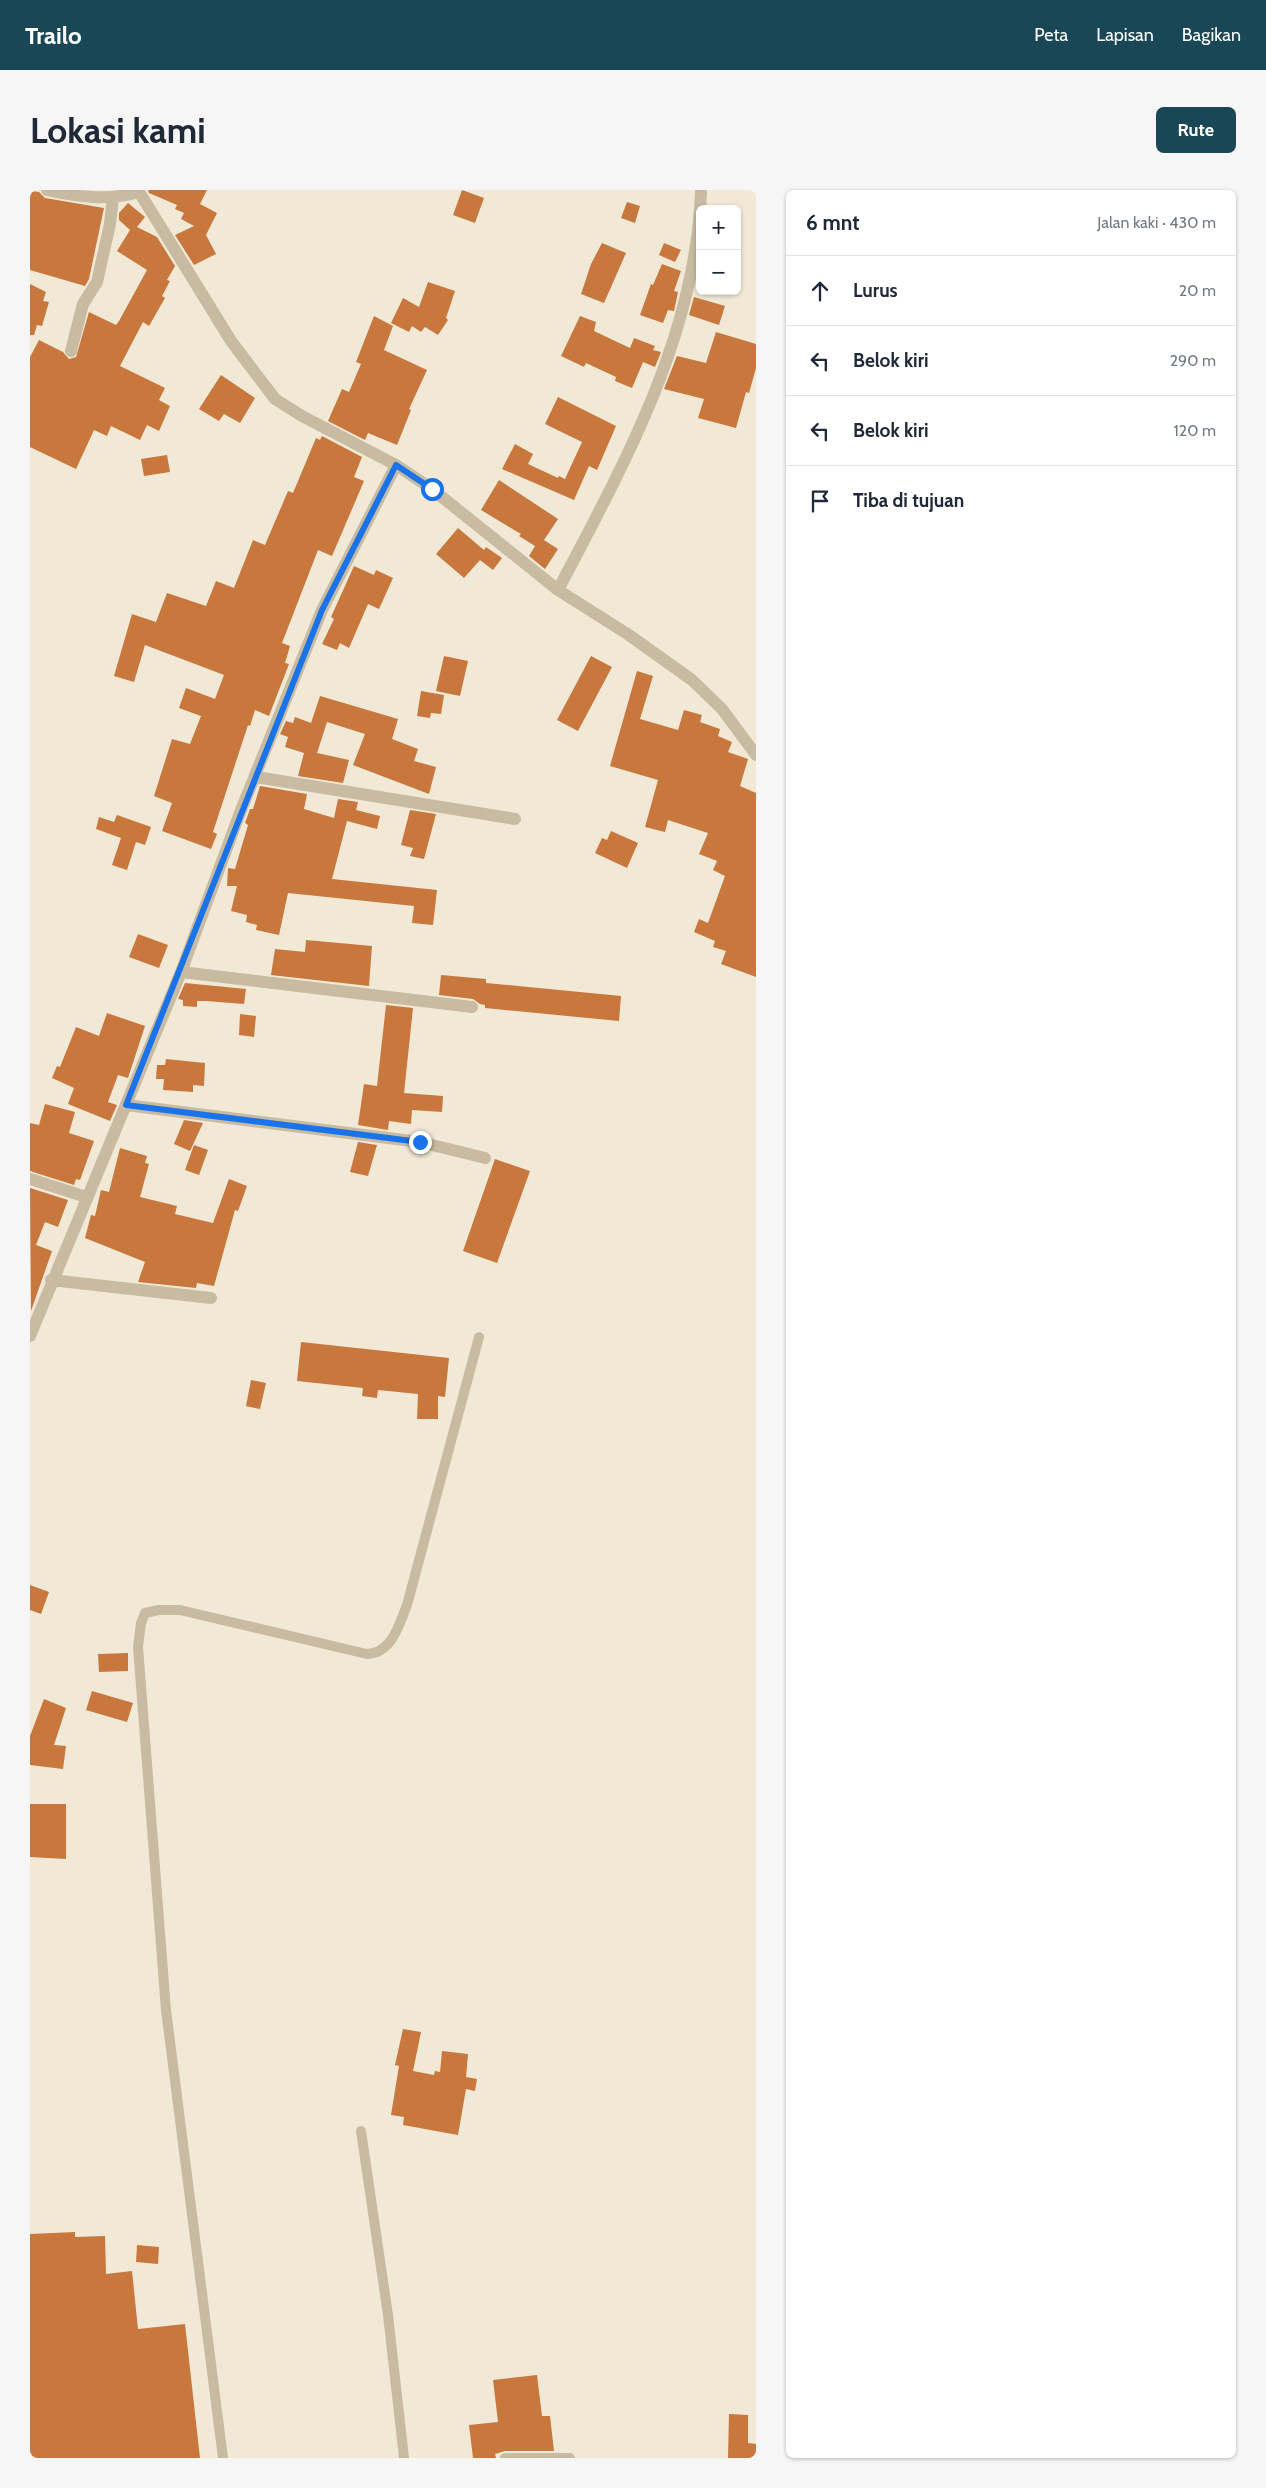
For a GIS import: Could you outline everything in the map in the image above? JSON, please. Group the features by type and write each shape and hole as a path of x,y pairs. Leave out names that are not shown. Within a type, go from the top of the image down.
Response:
{"street":[{"path":"47,190 81,196 113,197 139,191 231,341 275,399 302,416 396,465 432,489 558,590 629,635 692,680 722,709 756,755"},
{"path":"700,205 701,192"},
{"path":"71,351 83,304 97,282 110,224 113,197"},
{"path":"558,590 647,414 676,332 696,250"},
{"path":"30,1336 51,1280 126,1105 180,972 241,810 256,777 322,610 396,465"},
{"path":"256,777 515,819"},
{"path":"180,972 472,1007"},
{"path":"126,1105 420,1142 485,1158"},
{"path":"30,1179 86,1197"},
{"path":"51,1280 211,1298"}],"lane":[{"path":"223,2458 166,2010 138,1648 140,1623 145,1612 180,1610 367,1654 378,1653 392,1641 407,1605 480,1337"},
{"path":"361,2131 388,2315 404,2458"},
{"path":"506,2458 570,2458"}],"building":[{"path":"148,190 207,190 200,204 217,213 206,235 216,254 194,265 175,235 194,226 181,219 184,213 175,209 177,205 149,193"},
{"path":"462,190 484,198 475,223 453,215"},
{"path":"30,191 39,192 45,198 104,208 89,279 85,286 30,270"},
{"path":"627,202 640,206 635,223 621,218"},
{"path":"128,203 145,217 137,227 157,237 175,266 167,280 170,281 162,296 165,298 149,326 143,322 120,366 165,388 159,400 170,406 159,431 147,425 140,440 111,426 107,436 94,430 76,469 30,447 30,357 39,340 63,352 69,359 76,357 89,312 116,325 119,321 147,270 117,251 130,230 119,220 119,213"},
{"path":"602,243 626,253 604,303 581,294 591,264"},
{"path":"664,243 681,250 675,262 659,255"},
{"path":"662,264 681,271 674,291 678,292 674,311 668,310 663,323 640,315 651,284 653,285"},
{"path":"428,282 455,291 446,318 448,320 438,335 425,327 421,332 412,326 409,332 391,323 403,298 419,307"},
{"path":"30,284 46,292 43,301 49,302 42,326 37,325 34,335 30,335"},
{"path":"694,297 725,306 719,325 689,315"},
{"path":"374,316 393,326 384,350 427,370 409,409 411,410 397,445 368,433 365,440 328,421 342,389 349,392 361,364 356,362"},
{"path":"580,316 596,322 594,331 630,348 634,338 655,346 653,350 661,352 655,367 643,362 632,388 615,381 616,377 586,363 584,367 561,356"},
{"path":"716,332 756,344 756,368 749,393 746,392 736,428 698,418 704,399 664,389 677,356 706,363"},
{"path":"221,375 255,398 240,423 224,414 219,421 199,409"},
{"path":"558,397 616,426 597,470 589,466 574,500 502,469 515,444 533,454 528,464 558,478 559,476 565,479 582,442 545,424"},
{"path":"322,436 362,457 354,477 364,481 332,556 318,550 282,643 290,646 285,663 289,664 269,716 255,710 250,726 248,725 213,832 217,834 211,849 162,831 172,803 154,796 172,739 190,744 201,716 179,708 186,688 215,699 224,675 145,645 134,682 114,676 132,614 156,622 167,593 206,606 216,581 234,588 253,540 265,545 288,491 293,493 316,438 320,440"},
{"path":"167,455 170,472 144,476 141,459"},
{"path":"499,480 558,519 544,540 558,549 545,569 529,556 535,546 519,536 521,534 481,510"},
{"path":"458,528 484,550 486,547 502,558 493,570 480,560 464,578 436,554"},
{"path":"354,566 374,575 376,570 393,578 379,609 368,604 349,648 340,643 337,650 322,644 334,619 331,617"},
{"path":"444,656 468,661 460,696 436,691"},
{"path":"591,656 612,667 578,731 557,720"},
{"path":"637,671 653,676 640,719 678,730 684,710 702,715 700,722 720,729 718,736 732,742 728,752 748,759 740,786 756,793 756,977 721,964 726,951 713,947 715,941 694,932 699,919 708,923 725,876 713,870 717,861 699,854 708,833 668,820 665,832 645,827 658,780 610,766"},
{"path":"421,691 444,695 441,714 431,713 430,718 417,716"},
{"path":"320,696 398,719 392,739 418,749 414,761 436,767 429,794 353,765 365,734 327,722 317,753 349,760 343,783 298,776 304,753 285,747 288,737 280,734 286,721 293,723 295,717 311,723"},
{"path":"260,786 307,794 304,809 334,818 338,799 358,802 356,810 380,816 377,829 347,821 332,879 437,890 433,925 412,923 414,906 288,893 279,935 256,930 257,925 246,922 247,915 231,911 237,886 227,886 228,868 235,869 248,825 245,823 250,809 253,809"},
{"path":"410,810 436,814 424,859 410,856 413,848 401,845"},
{"path":"117,815 151,827 145,845 136,842 127,870 112,865 121,838 96,829 99,817 114,822"},
{"path":"611,831 638,843 627,868 595,853 602,838 607,840"},
{"path":"138,934 168,945 159,968 129,957"},
{"path":"306,940 372,946 369,986 271,975 275,949 305,952"},
{"path":"441,975 486,979 486,983 621,996 619,1021 485,1008 485,1005 473,999 439,995"},
{"path":"185,983 246,989 244,1004 197,1001 197,1007 183,1006 183,1000 178,999"},
{"path":"386,1005 413,1008 404,1093 443,1096 442,1112 412,1110 411,1124 389,1121 388,1130 358,1125 364,1084 377,1086"},
{"path":"107,1013 145,1026 128,1078 118,1075 108,1102 117,1105 110,1121 68,1104 74,1088 52,1078 57,1066 60,1067 76,1027 99,1036"},
{"path":"240,1014 256,1016 254,1037 239,1035"},
{"path":"166,1059 205,1063 204,1086 193,1085 193,1092 163,1090 164,1079 156,1079 157,1065 165,1065"},
{"path":"45,1104 75,1112 69,1133 94,1141 80,1180 76,1179 74,1185 30,1171 30,1123 39,1125"},
{"path":"184,1120 203,1123 190,1151 174,1144"},
{"path":"358,1142 377,1145 368,1176 350,1172"},
{"path":"194,1145 208,1150 199,1175 185,1170"},
{"path":"120,1148 147,1156 145,1163 149,1164 140,1197 177,1206 175,1214 213,1223 229,1179 247,1186 238,1211 235,1210 214,1286 197,1283 196,1288 138,1282 145,1262 85,1238 91,1215 95,1216 101,1190 109,1192"},
{"path":"495,1159 530,1171 497,1263 463,1251"},
{"path":"30,1188 68,1200 58,1227 45,1222 36,1245 52,1251 31,1311"},
{"path":"301,1342 449,1358 445,1397 438,1396 438,1419 417,1419 418,1394 378,1390 377,1398 362,1396 363,1388 297,1381"},
{"path":"251,1380 266,1383 260,1409 246,1406"},
{"path":"30,1585 49,1592 41,1614 30,1610"},
{"path":"128,1653 128,1671 99,1672 98,1654"},
{"path":"92,1691 133,1703 127,1722 86,1710"},
{"path":"44,1699 66,1708 54,1745 66,1746 63,1769 30,1765 30,1736"},
{"path":"30,1804 66,1804 66,1859 30,1857"},
{"path":"403,2029 421,2032 413,2071 434,2075 435,2071 440,2072 442,2051 468,2054 466,2077 477,2079 475,2091 466,2089 458,2135 403,2125 404,2117 391,2115 399,2066 395,2065"},
{"path":"75,2232 75,2237 105,2236 106,2274 132,2271 138,2329 185,2324 200,2458 30,2458 30,2234"},
{"path":"137,2245 159,2247 158,2264 136,2262"},
{"path":"537,2375 542,2416 550,2416 554,2451 505,2451 495,2454 496,2458 473,2458 469,2425 498,2422 493,2380"},
{"path":"729,2414 748,2415 748,2443 756,2444 756,2458 728,2458"}],"route":[{"path":"420,1142 126,1105 180,972 241,810 256,777 322,610 396,465 432,489"}]}
